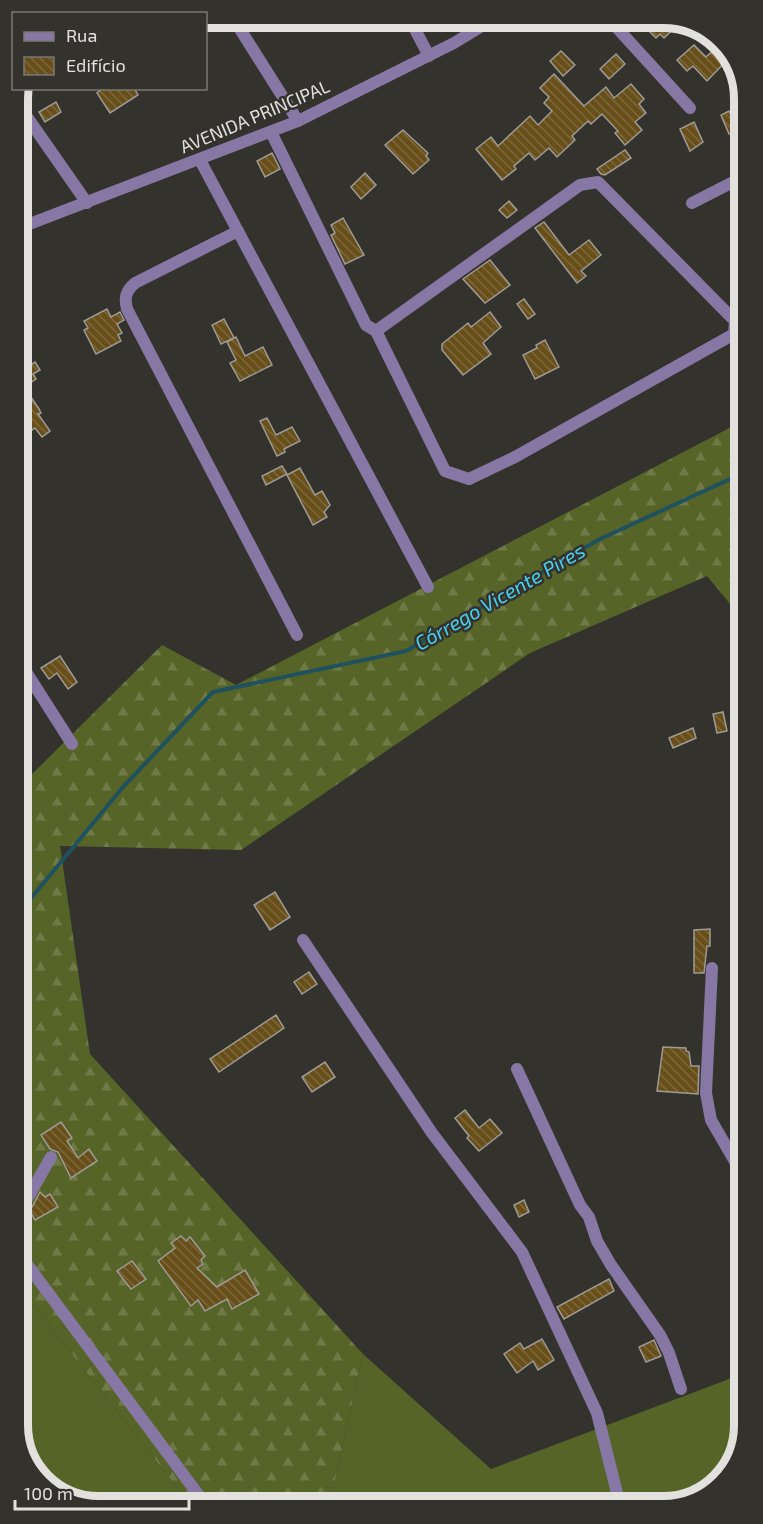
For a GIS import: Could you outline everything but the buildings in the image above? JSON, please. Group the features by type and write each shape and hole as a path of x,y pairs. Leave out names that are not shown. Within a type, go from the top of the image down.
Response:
{"street":[{"path":"239,28 298,121"},
{"path":"415,29 429,56"},
{"name":"AVENIDA PRINCIPAL","path":"29,224 298,121 429,56 476,29"},
{"path":"618,29 690,108"},
{"path":"29,120 87,203"},
{"path":"271,132 366,325 376,332 445,471 469,479 514,457 734,334"},
{"path":"200,160 428,587"},
{"path":"376,332 580,184 598,182 734,320"},
{"path":"692,203 734,182"},
{"path":"238,231 135,283 128,290 125,299 127,309 297,635"},
{"path":"29,676 72,744"},
{"path":"303,940 432,1133 522,1252 597,1413 618,1496"},
{"path":"712,968 706,1093 711,1120 734,1160"},
{"path":"517,1069 580,1205 589,1217 597,1241 660,1335 669,1353 681,1389"},
{"path":"28,1197 51,1157"},
{"path":"28,1266 199,1495"}],"green space":[{"path":"734,426 734,609 707,576 530,653 241,850 60,846 90,1054 363,1354 330,1495 183,1495 28,1298 28,778 162,645 236,685"},
{"path":"734,1112 734,1129 731,1114"},
{"path":"28,1298 183,1495 85,1494 64,1486 43,1468 34,1452 28,1425"},
{"path":"363,1354 491,1469 734,1377 734,1434 731,1448 723,1464 707,1481 678,1494 664,1496 330,1495"}],"waterway":[{"name":"Córrego Vicente Pires","path":"28,901 123,787 213,692 406,651 600,539 734,477"}]}
